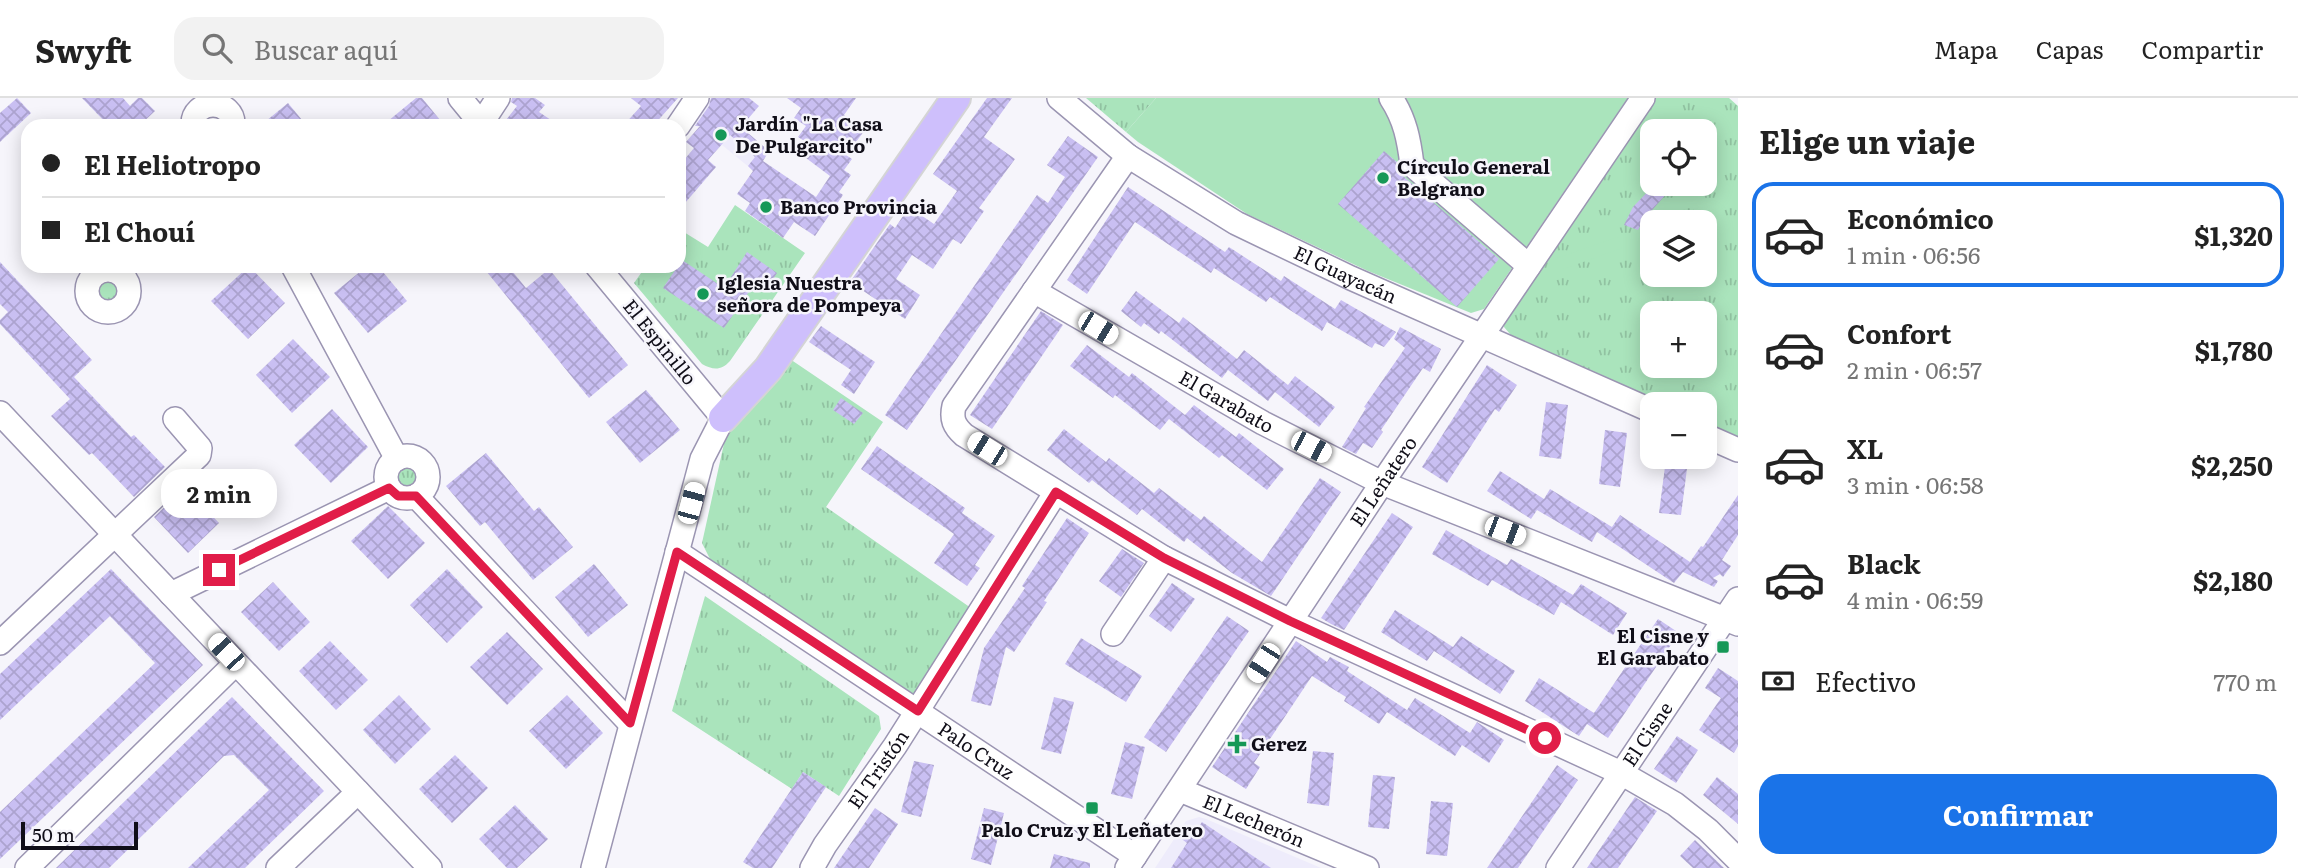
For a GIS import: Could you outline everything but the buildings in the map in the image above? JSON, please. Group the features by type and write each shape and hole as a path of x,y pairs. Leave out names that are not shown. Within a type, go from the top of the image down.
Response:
{"main road":[{"path":"723,418 755,360 936,98"},
{"path":"723,418 768,369 956,98"}],"street":[{"path":"460,98 477,119"},
{"path":"486,119 498,98"},
{"path":"683,119 697,98"},
{"name":"El Guayacán","path":"1059,98 1128,156 1236,223 1351,278 1640,406"},
{"path":"1391,98 1401,112 1412,164 1529,266"},
{"name":"El Leñatero","path":"1131,862 1382,483 1643,98"},
{"path":"194,119 200,101 220,103 236,111"},
{"path":"1128,156 954,405 952,417 956,427 964,435 1164,558 1290,621 1621,774 1675,804 1708,830 1738,860"},
{"path":"297,273 397,459"},
{"name":"El Espinillo","path":"603,273 723,418"},
{"name":"El Garabato","path":"1034,291 1264,423 1382,483 1732,621"},
{"path":"0,413 430,868"},
{"path":"593,868 702,459 723,418"},
{"path":"0,643 201,451 175,419"},
{"path":"1717,441 1738,450"},
{"path":"410,457 422,463 425,468 427,481 416,496 398,496 389,488 386,481 388,468 397,459 410,457"},
{"path":"171,594 389,488"},
{"name":"El Tristón","path":"812,868 918,711 1056,492"},
{"path":"416,496 630,723"},
{"name":"Palo Cruz","path":"677,552 918,711 1131,862"},
{"path":"1113,634 1164,558"},
{"name":"El Cisne","path":"1558,868 1621,774 1732,621 1738,599"},
{"path":"27,868 236,663"},
{"name":"El Lecherón","path":"1180,790 1367,868"},
{"path":"278,868 358,792"}],"shaded area":[{"name":"Jardín \"La Casa De Pulgarcito\"","path":"708,100 769,151 755,172 722,145 708,160 686,142 699,128 692,122"},
{"path":"1199,817 1321,868 1155,868 1186,821"}],"green space":[{"path":"1086,98 1156,98 1126,132"},
{"name":"Círculo General Belgrano","path":"1156,98 1628,98 1484,309 1471,313 1368,271 1247,214 1138,142 1126,132"},
{"path":"1654,98 1729,98 1738,106 1738,440 1717,430 1717,392 1640,392 1640,396 1515,340 1504,327 1504,320"},
{"path":"735,205 805,253 730,361 720,368 702,364 634,283 641,273 686,273 686,233 708,247"},
{"path":"1618,237 1622,248 1561,270 1557,258"},
{"path":"109,275 121,279 125,291 121,303 109,307 97,303 93,291 97,279"},
{"path":"784,355 883,422 826,507 971,608 914,695 710,559 702,543 725,439"},
{"path":"407,461 418,466 423,477 418,488 407,493 396,488 391,477 396,466"},
{"path":"705,596 879,716 881,729 839,796 803,772 792,789 672,711"}],"place":[{"name":"Jardín \"La Casa De Pulgarcito\"","path":"721,135"},
{"name":"Círculo General Belgrano","path":"1383,178"},
{"name":"Banco Provincia","path":"766,207"},
{"name":"Iglesia Nuestra señora de Pompeya","path":"703,294"},
{"name":"El Cisne y El Garabato","path":"1723,647"},
{"name":"Gerez","path":"1237,744"},
{"name":"Palo Cruz y El Leñatero","path":"1092,808"}],"route":[{"path":"219,570 389,488 404,498 416,496 630,723 677,552 918,711 1056,492 1164,558 1290,621 1545,738"}]}
